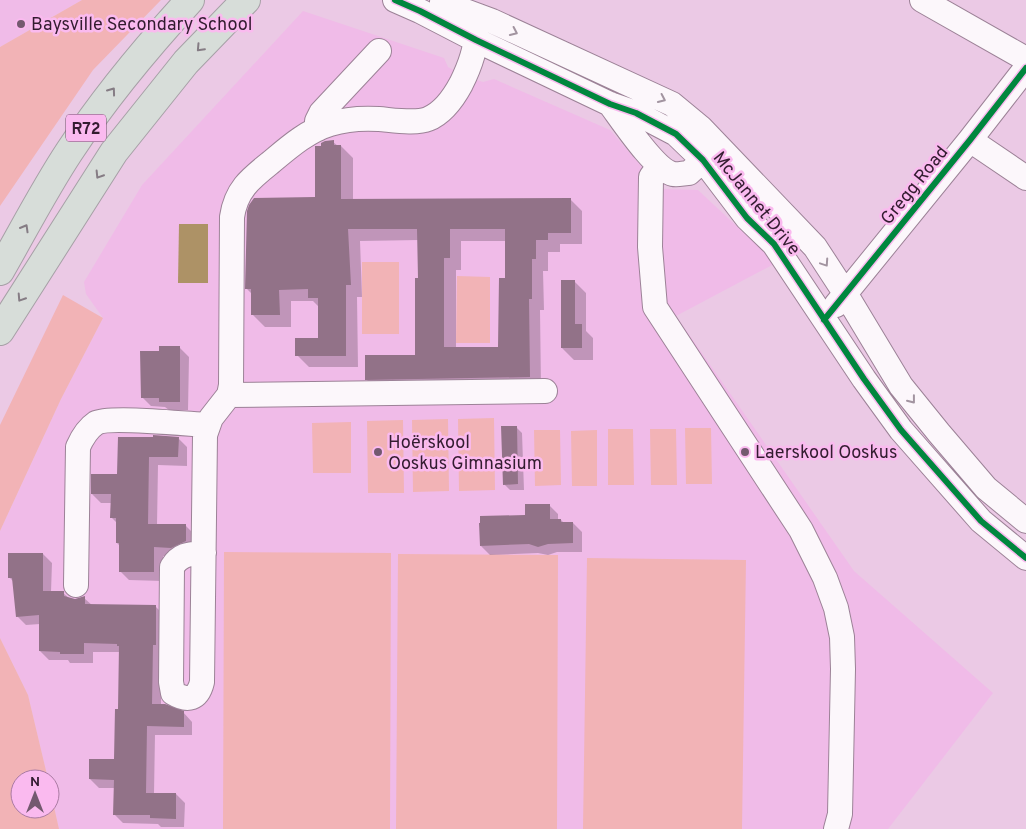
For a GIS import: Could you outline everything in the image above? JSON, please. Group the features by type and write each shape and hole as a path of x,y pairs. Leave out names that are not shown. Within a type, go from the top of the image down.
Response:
{"highway":[{"name":"R72","path":"0,270 68,153 104,102 154,39 190,0"},
{"name":"R72","path":"0,331 114,152 186,62 246,0"}],"street":[{"name":"McJannet Drive","path":"395,0 610,104 636,113 708,151 815,247 845,292 901,386 986,488 1026,521"},
{"path":"469,0 492,22"},
{"path":"922,0 1026,60"},
{"name":"McJannet Drive","path":"439,1 492,22 672,104 701,128 708,151 747,218 774,244 824,320 901,430 980,521 1026,558"},
{"path":"204,553 184,554 177,559 172,567 171,682 174,693 181,698 192,698 199,692 202,682 204,553 205,435 211,418 229,395 231,385 232,217 234,205 239,193 253,176 294,143 318,129 330,124 355,119 427,120 448,104 465,76 476,40 476,33 472,26 439,1"},
{"path":"318,129 317,121 321,113 379,51"},
{"name":"Gregg Road","path":"824,320 1026,68"},
{"path":"610,104 640,145 659,166 672,174 689,173 708,151"},
{"path":"970,140 1026,178"},
{"path":"659,166 650,177 650,248 655,307 801,530 825,578 836,608 842,637 843,669 840,814 836,829"},
{"path":"229,395 545,391"},
{"path":"76,585 78,448 83,436 97,422 114,420 208,425"},
{"path":"171,624 203,624"}],"shaded area":[{"name":"Baysville Secondary School","path":"0,0 82,0 0,47"},
{"path":"82,0 161,0 93,70 0,206 0,47"},
{"name":"Hoërskool Ooskus Gimnasium","path":"303,11 444,58 448,67 465,76 483,82 494,79 610,130 661,189 698,190 776,263 676,316 854,571 993,693 888,829 59,829 57,819 60,819 60,769 46,769 28,695 0,638 0,531 61,399 103,318 86,294 84,282 142,185"},
{"path":"179,224 208,224 208,283 178,283"},
{"path":"362,262 399,262 399,334 362,334"},
{"path":"457,276 490,277 490,343 456,343"},
{"path":"63,295 103,318 61,399 0,531 0,425"},
{"path":"494,418 495,490 459,491 458,419"},
{"path":"448,419 449,491 413,492 412,420"},
{"path":"403,420 404,493 368,493 367,421"},
{"path":"351,422 351,473 313,473 312,423"},
{"path":"685,428 711,428 712,484 686,484"},
{"path":"608,429 633,429 634,485 608,485"},
{"path":"650,429 676,429 677,485 651,485"},
{"path":"534,430 560,430 561,485 535,486"},
{"path":"597,430 597,486 572,486 571,431"},
{"path":"224,552 391,553 390,829 223,829"},
{"path":"398,554 558,555 557,829 396,829"},
{"path":"587,558 746,560 742,829 583,829"},
{"path":"0,638 28,695 46,769 10,769 10,819 57,819 59,829 0,829"}],"building":[{"path":"334,140 334,145 341,145 341,199 571,198 571,233 548,233 548,240 536,240 536,259 532,259 532,299 529,299 530,377 365,380 365,355 415,355 415,278 418,278 417,229 348,229 351,285 346,285 346,356 295,356 295,338 318,338 318,298 308,298 308,289 279,290 280,315 251,315 251,289 245,289 247,211 249,205 254,198 315,197 315,146 321,146 321,143","holes":["450,229 505,229 505,278 499,278 498,347 444,347 444,258 450,258"]},
{"path":"561,280 575,280 575,324 582,324 582,348 561,348"},
{"path":"159,346 180,346 180,402 159,402 159,398 141,398 140,351 159,351"},
{"path":"501,426 517,426 518,484 503,485"},
{"path":"153,435 179,437 178,457 149,457 148,524 186,524 186,541 171,548 154,547 154,572 119,572 119,543 116,543 116,518 110,518 111,494 91,494 91,474 117,474 118,437 153,437"},
{"path":"525,504 550,504 550,519 561,519 561,522 573,522 573,543 548,544 538,547 529,544 480,546 480,516 525,515"},
{"path":"8,553 43,553 43,591 64,591 64,596 75,599 85,596 85,604 156,605 156,645 153,645 152,704 165,704 184,711 184,727 147,726 146,793 176,793 176,819 150,818 150,815 113,815 114,780 89,779 89,759 114,759 115,709 118,709 119,646 117,644 84,643 84,654 60,654 60,652 39,651 39,615 16,617 12,578 8,578"}],"cycle path":[{"path":"395,0 610,104 636,113 676,134 703,160 747,218 774,244 864,379 901,430 981,521 1026,558"},
{"path":"824,320 1026,68"}],"place":[{"name":"Baysville Secondary School","path":"21,24"},
{"name":"Hoërskool Ooskus Gimnasium","path":"378,452"},
{"name":"Laerskool Ooskus","path":"745,452"}]}
